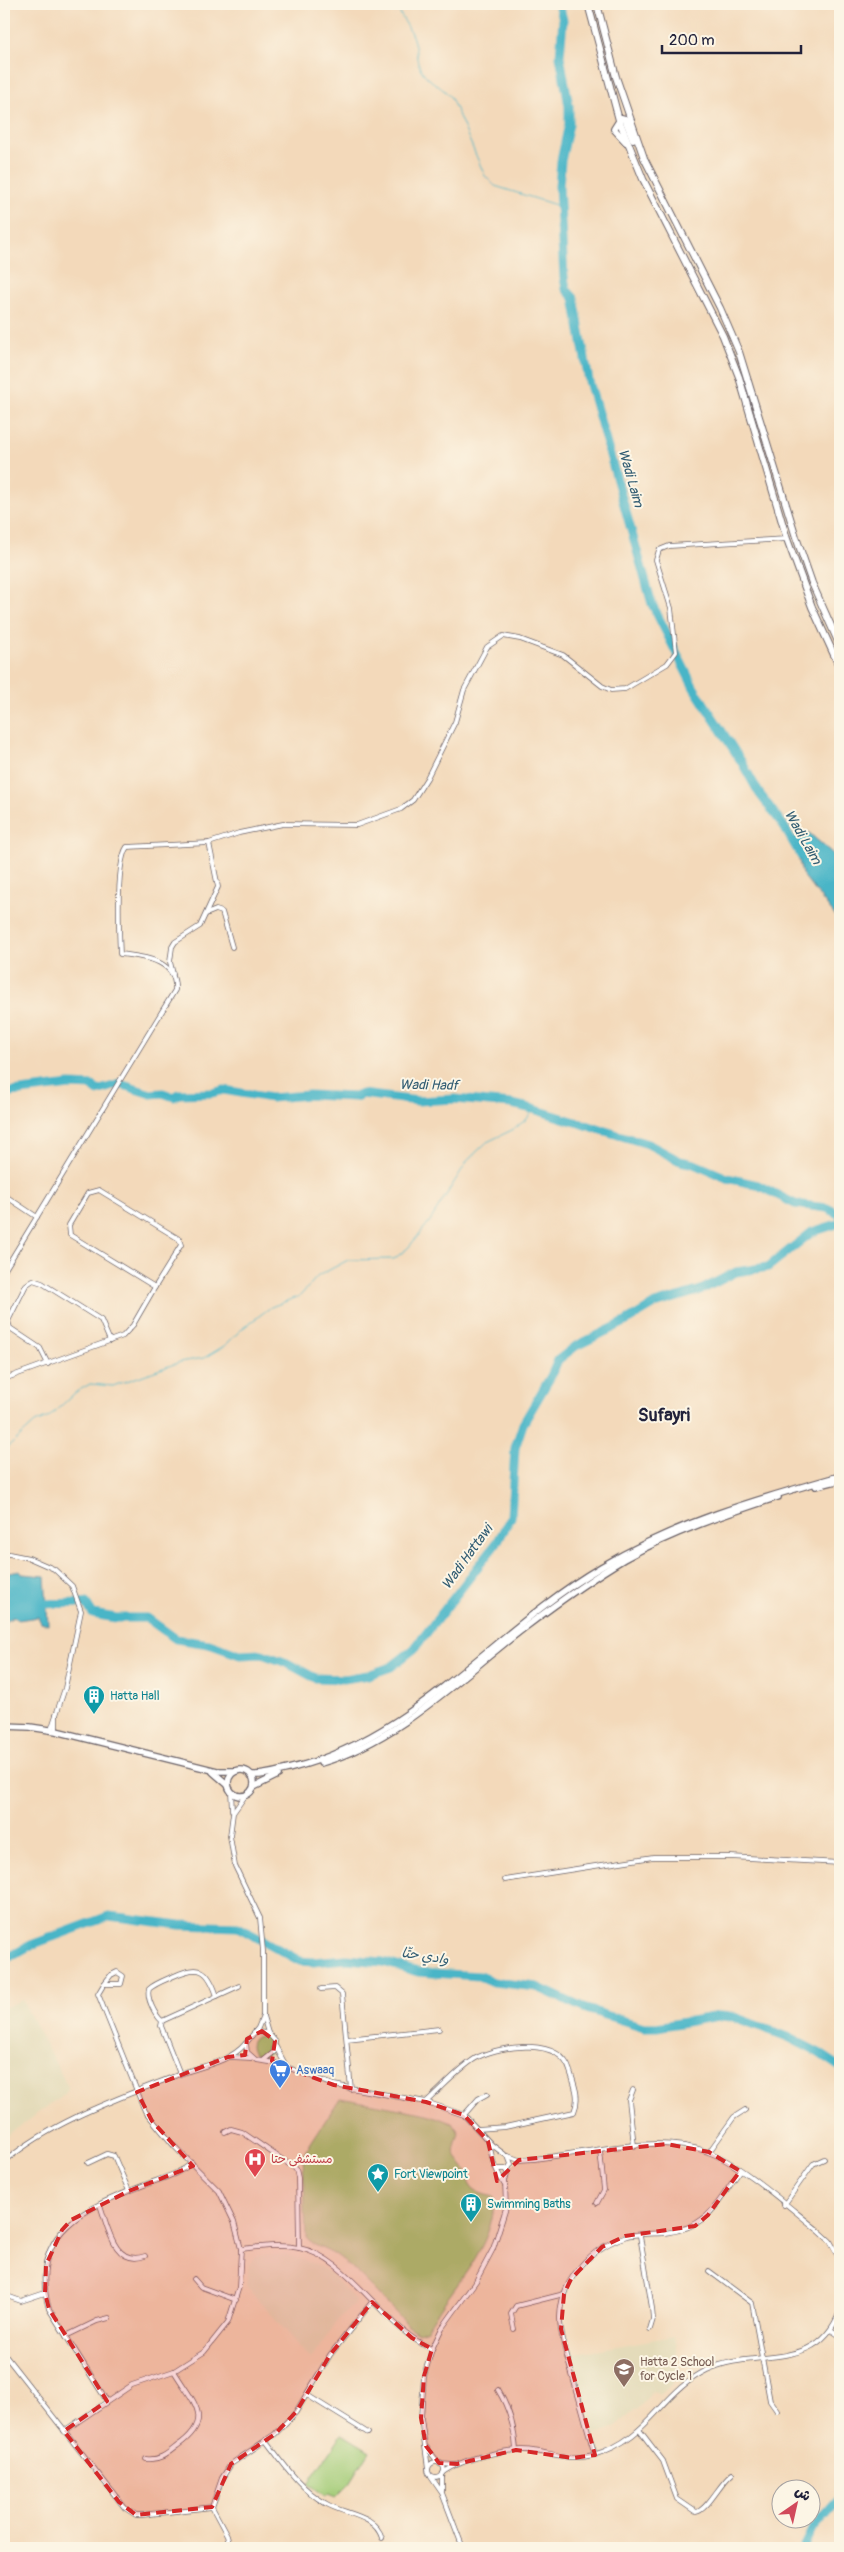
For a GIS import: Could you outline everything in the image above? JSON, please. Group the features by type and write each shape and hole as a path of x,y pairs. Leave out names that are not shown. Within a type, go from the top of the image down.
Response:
{"highway":[{"path":"588,4 619,120 614,129 629,145 643,179 713,313 731,356 787,538 812,607 840,668"},
{"path":"597,4 616,77 641,148 651,174 720,308 739,352 812,584 840,646"},
{"path":"619,120 625,119 633,139 641,148"}],"main road":[{"path":"4,1726 53,1730 224,1772 244,1770 251,1775 267,1774 322,1759 347,1749 381,1730 434,1694 565,1591 622,1555 676,1529 717,1513 840,1476"},
{"path":"207,1768 235,1794 245,1796 254,1787 275,1776 340,1757 382,1734 435,1699 533,1621 603,1572 635,1554 718,1517 840,1480"},
{"path":"230,1788 230,1776 236,1771"},
{"path":"251,1775 254,1787"}],"street":[{"path":"173,976 158,960 120,954 118,911 122,855 129,846 209,843 266,826 357,824 401,809 413,800 428,778 455,722 464,690 487,647 496,640 503,636 520,639 562,654 602,686 611,690 624,689 668,664 676,652 671,608 656,560 659,550 669,546 787,538"},
{"path":"4,1271 175,990 170,962 172,947 180,938 199,928 219,884 209,843"},
{"path":"206,914 216,910 222,912 232,948"},
{"path":"4,1379 110,1341 127,1333 181,1245 180,1238 104,1191 91,1191 69,1225 70,1234 155,1287"},
{"path":"4,1195 36,1217"},
{"path":"48,1364 40,1348 10,1328 8,1320 26,1285 33,1280 42,1283 100,1320 110,1341"},
{"path":"4,1554 29,1558 54,1569 72,1586 80,1611 66,1683 53,1730"},
{"path":"230,1788 233,1813 230,1836 232,1854 235,1866 257,1908 261,1925 264,1951 263,2016 268,2033 275,2041 287,2066"},
{"path":"233,1813 245,1796"},
{"path":"505,1880 653,1857 731,1857 840,1863"},
{"path":"162,2021 157,2016 147,1995 149,1989 188,1970 196,1969 206,1973 211,1979 217,1996"},
{"path":"64,2431 138,2382 174,2371 204,2352 214,2342 228,2322 236,2300 241,2249 234,2222 219,2191 152,2121 137,2092 98,1994 98,1990 114,1973 120,1973 123,1976 123,1981 118,1985 104,1984"},
{"path":"162,2021 239,1986"},
{"path":"320,1988 335,1988 342,1994 348,2039 351,2089"},
{"path":"228,2057 246,2043 263,2016"},
{"path":"162,2021 161,2026 180,2074"},
{"path":"348,2039 439,2029"},
{"path":"254,2032 262,2031 268,2033"},
{"path":"246,2043 247,2052 252,2058"},
{"path":"264,2060 271,2056 276,2046"},
{"path":"426,2102 476,2058 494,2050 547,2049 559,2054 568,2065 578,2102 574,2112 505,2127 478,2129"},
{"path":"4,2162 32,2140 59,2125 180,2074 228,2057 243,2056 264,2060 287,2066 315,2079 351,2089 426,2102 464,2115 488,2141 511,2161 505,2186 506,2208 493,2249 476,2281 442,2328 432,2349 424,2376 421,2400 428,2468 431,2477 442,2493 462,2548"},
{"path":"633,2090 629,2100 634,2146"},
{"path":"464,2115 478,2099 487,2094"},
{"path":"709,2152 734,2116 745,2110"},
{"path":"225,2132 231,2129 242,2132 296,2169 298,2178 299,2248"},
{"path":"488,2141 494,2162 505,2186"},
{"path":"494,2162 496,2156 506,2155 519,2160 666,2144 709,2152 740,2171 825,2236 840,2259"},
{"path":"597,2203 604,2190 600,2150"},
{"path":"88,2163 94,2158 112,2154 129,2191"},
{"path":"784,2205 812,2164 824,2159"},
{"path":"498,2169 503,2171 519,2160"},
{"path":"107,2401 49,2309 45,2293 46,2265 62,2230 71,2220 129,2191 184,2170 192,2163"},
{"path":"594,2455 561,2329 564,2294 571,2279 583,2262 602,2247 625,2236 640,2236 683,2230 701,2222 740,2171"},
{"path":"100,2205 120,2253 132,2259 145,2256"},
{"path":"640,2236 652,2308 653,2319 650,2329"},
{"path":"241,2249 279,2246 299,2248 330,2262 412,2338 432,2349"},
{"path":"708,2271 752,2303 770,2401 777,2411"},
{"path":"194,2280 201,2287 236,2300"},
{"path":"4,2295 21,2301 45,2293"},
{"path":"514,2329 511,2314 516,2306 564,2294"},
{"path":"230,2546 227,2535 212,2507 222,2478 231,2464 266,2441 296,2412 330,2355 372,2302"},
{"path":"428,2468 433,2463 457,2464 516,2450 574,2458 610,2450 640,2432 674,2394 692,2379 724,2364 786,2356 811,2347 831,2330 840,2311"},
{"path":"66,2336 97,2321 109,2318"},
{"path":"831,2330 840,2336"},
{"path":"4,2354 119,2502 136,2515 212,2507"},
{"path":"146,2459 154,2460 163,2457 189,2438 199,2424 198,2411 174,2371"},
{"path":"498,2390 504,2400 515,2434 516,2450"},
{"path":"307,2395 368,2433"},
{"path":"640,2432 663,2462 677,2498 696,2512 706,2508 720,2484 732,2474"},
{"path":"266,2441 299,2482 315,2497 346,2513 366,2518 380,2529 382,2538"},
{"path":"426,2446 439,2463 443,2474 442,2493"},
{"path":"431,2477 437,2478 457,2464"}],"highlighted area":[{"path":"262,2031 275,2041 272,2061 334,2085 426,2102 464,2115 488,2141 497,2181 519,2160 666,2144 709,2152 740,2171 708,2215 695,2226 625,2236 602,2247 571,2279 564,2294 561,2329 595,2455 573,2458 516,2450 457,2464 439,2463 426,2446 421,2418 424,2376 432,2349 412,2338 372,2302 330,2355 296,2412 275,2434 231,2464 212,2507 136,2515 119,2502 64,2431 107,2401 49,2309 45,2293 46,2265 62,2230 71,2220 129,2191 193,2166 152,2121 137,2092 228,2057 245,2055 247,2039"}],"shaded area":[{"path":"22,2000 68,2087 66,2093 4,2137 4,2008"},
{"path":"286,2255 317,2264 331,2274 354,2299 355,2303 338,2320 311,2359 247,2287 249,2265 254,2257"},
{"name":"Hatta 2 School for Cycle 1","path":"674,2336 681,2375 660,2395 653,2391 638,2408 615,2427 595,2435 572,2354"}],"green space":[{"path":"261,2036 268,2039 271,2046 268,2053 261,2056 254,2053 251,2046 254,2039"},
{"path":"340,2098 428,2114 454,2124 459,2133 454,2153 467,2171 470,2184 478,2192 494,2197 492,2216 480,2251 427,2329 419,2332 408,2325 345,2263 306,2238 303,2155"},
{"path":"342,2434 370,2451 350,2483 336,2497 329,2493 325,2496 308,2483"}],"water":[{"path":"808,832 840,860 840,922 802,874 794,838"},
{"path":"20,1571 22,1574 45,1576 48,1625 41,1623 38,1617 18,1620 13,1617 4,1623 4,1574"}],"waterway":[{"path":"395,4 413,37 417,59 422,71 451,98 485,176 495,186 559,206"},
{"name":"Wadi Laim","path":"559,4 563,20 560,56 569,106 569,124 561,161 559,186 564,277 566,289 574,298 589,381 652,604 694,688 741,761 759,793 783,825 801,856"},
{"name":"Wadi Hadf","path":"4,1093 70,1085 93,1086 97,1091 120,1084 151,1094 163,1093 174,1097 179,1094 212,1093 224,1090 271,1098 309,1095 355,1097 362,1094 418,1101 455,1099 512,1104 648,1144 680,1161 694,1164 727,1178 758,1185 795,1204 827,1208 840,1215"},
{"path":"4,1451 35,1423 49,1417 76,1392 90,1384 113,1386 180,1362 204,1358 224,1346 243,1328 271,1307 300,1296 318,1276 348,1260 394,1259 408,1248 430,1221 468,1160 487,1142 512,1130 527,1119 533,1109"},
{"name":"Wadi Hattawi","path":"36,1604 86,1603 93,1614 116,1618 147,1618 176,1639 209,1644 240,1655 262,1654 287,1663 315,1678 344,1679 368,1675 391,1667 414,1649 498,1541 511,1517 515,1448 523,1424 551,1376 558,1360 576,1346 625,1322 655,1304 701,1290 736,1272 768,1267 812,1232 840,1223"},
{"name":"وادي حتّا","path":"4,1960 31,1945 109,1916 180,1925 238,1927 300,1961 313,1962 346,1959 383,1962 418,1972 479,1976 493,1982 537,1987 583,2008 644,2027 657,2027 719,2016 734,2017 788,2037 819,2053 840,2067"},
{"path":"804,2548 814,2528 840,2498"}],"place":[{"name":"Hatta Hall","path":"94,1715"},
{"name":"Aswaaq","path":"280,2089"},
{"name":"مستشفى حتا","path":"255,2178"},
{"name":"Fort Viewpoint","path":"378,2193"},
{"name":"Swimming Baths","path":"471,2223"},
{"name":"Hatta 2 School for Cycle 1","path":"624,2388"}],"district":[{"name":"Sufayri","path":"664,1415"}]}
